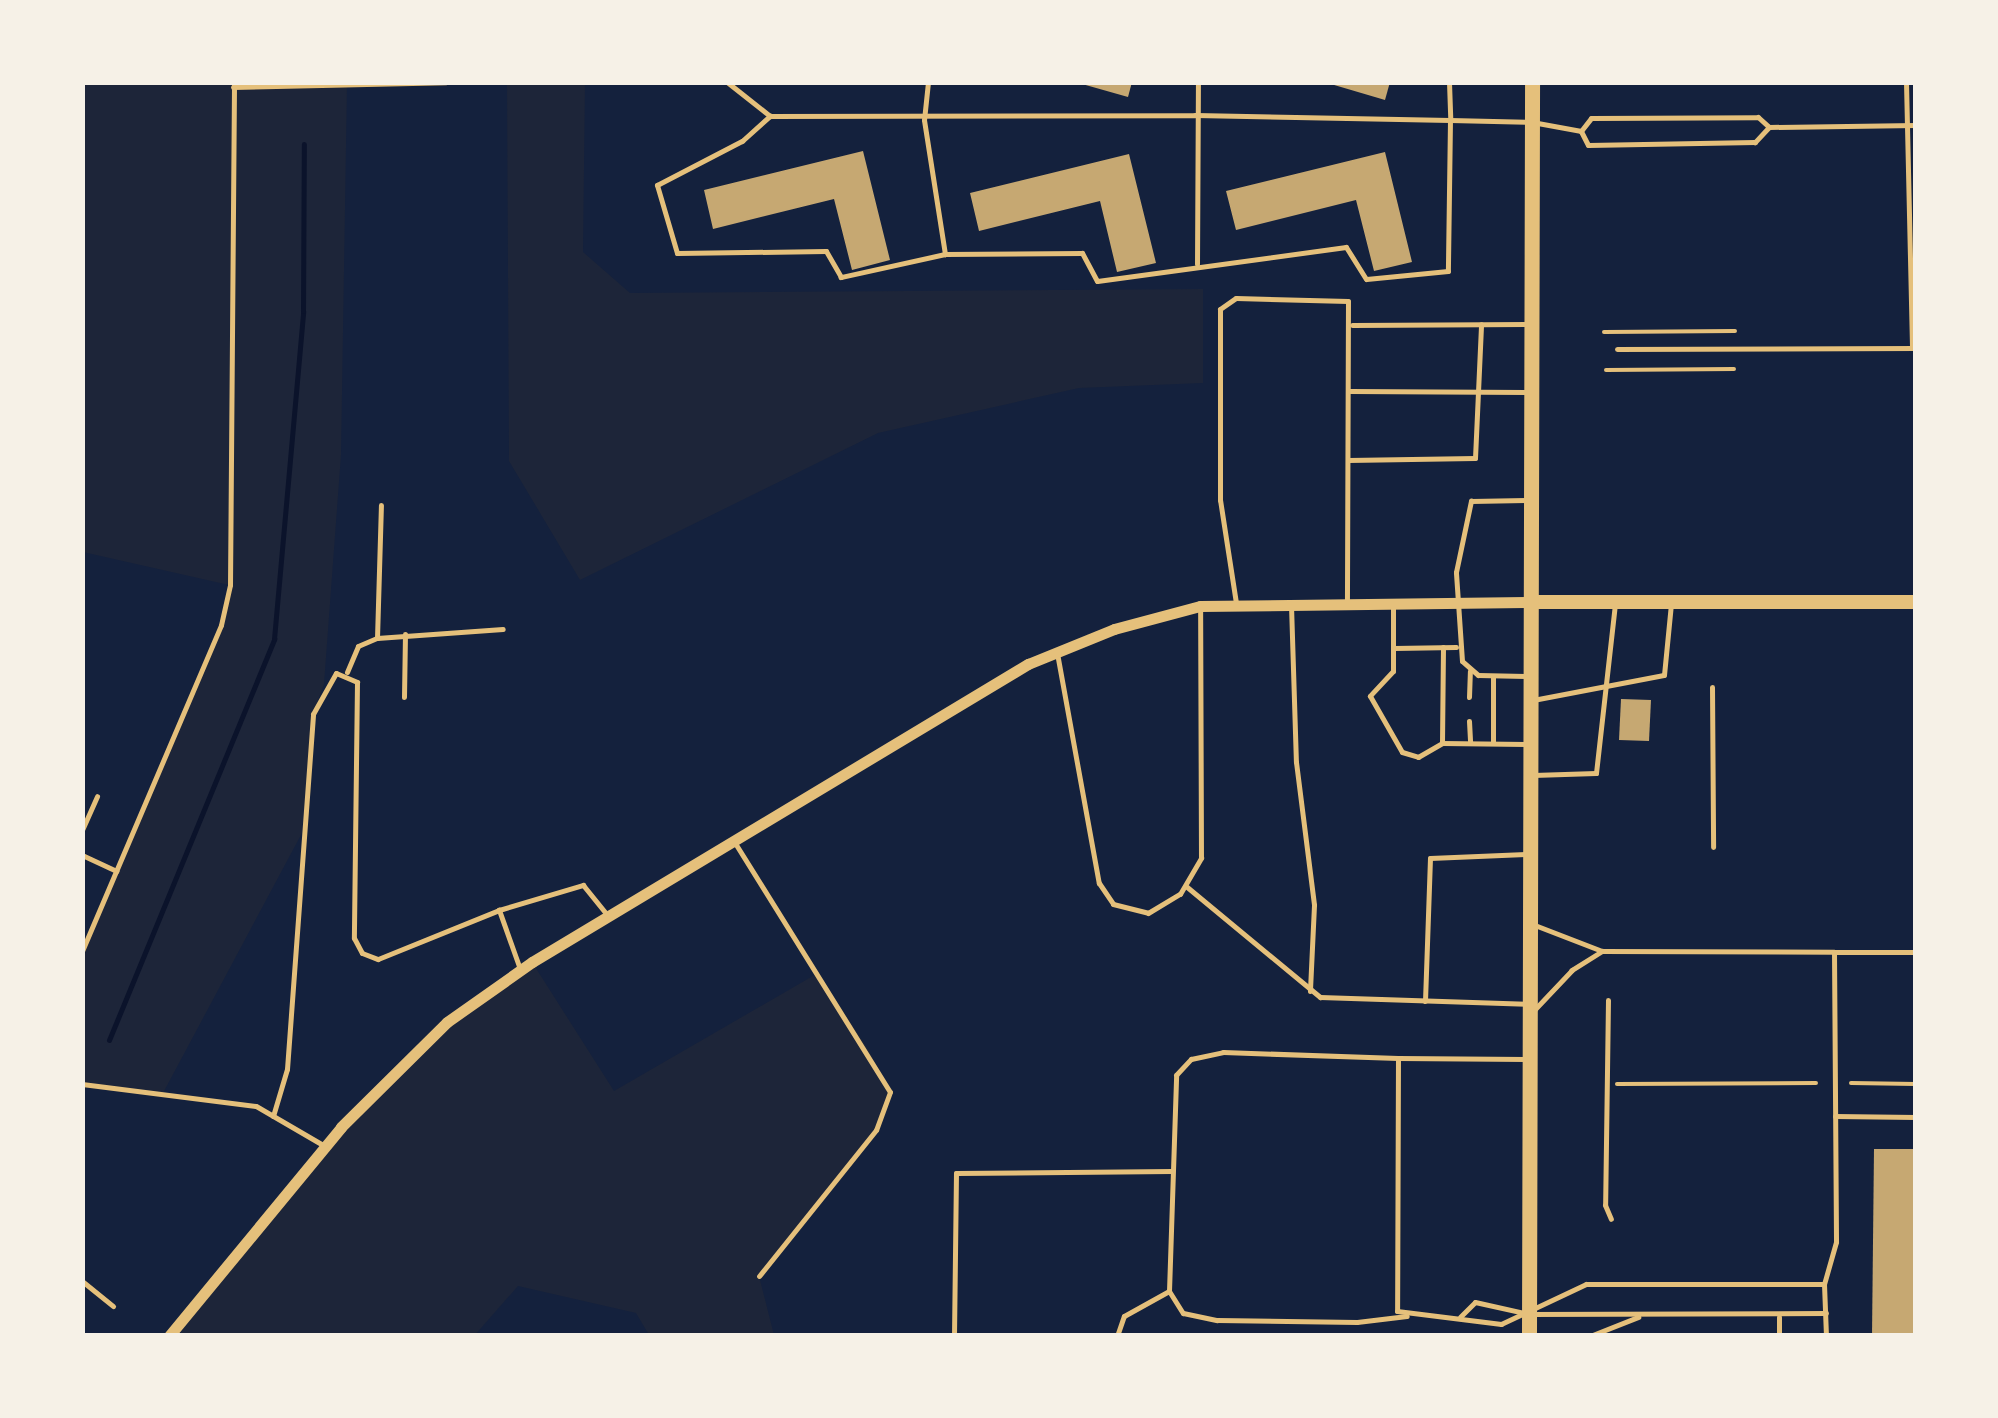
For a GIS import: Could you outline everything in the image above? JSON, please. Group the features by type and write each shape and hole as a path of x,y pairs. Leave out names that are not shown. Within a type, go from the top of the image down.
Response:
{"main road":[{"path":"1529,1336 1532,82"},
{"path":"1530,602 1916,602"}],"street":[{"path":"169,1336 325,1147 420,1046 520,969 1057,651 1200,606 1291,601 1530,602"}],"lane":[{"path":"82,952 220,625 230,585 234,85 446,82"},
{"path":"727,82 770,116 924,120 1195,114 1532,122 1581,131"},
{"path":"928,82 924,120 944,254"},
{"path":"1197,265 1198,82"},
{"path":"770,116 742,141 657,185 676,254 826,251 840,277 944,254 1082,253 1096,281 1346,247 1366,279 1448,271 1449,82"},
{"path":"1617,349 1914,348 1906,82"},
{"path":"1581,131 1591,118 1758,118 1768,127 1916,125"},
{"path":"1581,131 1588,145 1756,142 1768,127"},
{"path":"1236,603 1220,500 1220,310 1236,298 1348,301 1352,325 1347,601"},
{"path":"1348,460 1475,458 1482,391 1481,324"},
{"path":"1352,325 1531,324"},
{"path":"1350,391 1531,392"},
{"path":"1469,698 1470,671 1456,647 1456,601 1470,501 1530,500"},
{"path":"377,638 380,505"},
{"path":"1291,601 1296,762 1314,905 1310,991"},
{"path":"1394,601 1393,671 1372,689 1372,703 1410,756 1442,743 1530,744"},
{"path":"1530,774 1596,773 1615,602"},
{"path":"1530,700 1664,675 1671,602"},
{"path":"1057,651 1099,883 1113,904 1135,913 1148,912 1186,887 1200,858 1200,606"},
{"path":"273,1116 287,1069 313,714 324,684 347,672 358,646 377,638 503,629"},
{"path":"404,697 405,634"},
{"path":"1442,743 1443,647"},
{"path":"1394,648 1456,647"},
{"path":"1470,671 1493,676 1530,676"},
{"path":"347,672 358,682 354,938 362,953 378,959 499,910 583,884 608,916"},
{"path":"1492,744 1493,676"},
{"path":"1712,688 1712,847"},
{"path":"1469,721 1470,744"},
{"path":"82,830 97,796"},
{"path":"733,840 890,1092 876,1130 759,1276"},
{"path":"1425,1001 1430,858 1530,854"},
{"path":"82,855 116,871"},
{"path":"1186,887 1320,997 1530,1010 1572,970 1602,950"},
{"path":"499,910 520,969"},
{"path":"1530,923 1602,950 1916,952"},
{"path":"1826,1336 1824,1284 1836,1242 1834,952"},
{"path":"1608,1000 1605,1205 1610,1220"},
{"path":"1530,1059 1223,1052 1191,1060 1176,1075 1172,1171 1170,1291 1183,1314 1217,1320 1357,1322 1410,1315 1460,1316 1476,1325 1502,1324 1529,1314 1555,1294 1586,1284 1824,1284"},
{"path":"1398,1058 1394,1304 1410,1315"},
{"path":"82,1084 256,1106 325,1147"},
{"path":"1835,1116 1916,1116"},
{"path":"954,1336 956,1174 1172,1171"},
{"path":"82,1281 113,1306"},
{"path":"1117,1336 1124,1316 1170,1291"},
{"path":"1460,1316 1475,1302 1529,1314 1826,1314"},
{"path":"1590,1336 1644,1315"},
{"path":"1779,1316 1779,1336"}],"path":[{"path":"1604,332 1736,331"},
{"path":"1606,370 1734,369"},
{"path":"1618,1084 1816,1084"},
{"path":"1851,1084 1916,1084"}],"shaded area":[{"path":"83,83 347,85 341,455 324,684 313,714 302,833 162,1095 83,1084 83,951 221,625 229,585 83,552"},
{"path":"507,83 585,83 583,252 630,293 1203,289 1203,383 1079,388 878,433 580,580 509,461"},
{"path":"532,962 614,1091 818,973 868,1049 890,1092 876,1130 759,1276 774,1335 649,1335 636,1313 518,1286 475,1335 169,1336 391,1073"}],"building":[{"path":"1075,82 1132,82 1128,97"},
{"path":"1324,82 1390,82 1385,100"},
{"path":"863,151 890,260 852,270 834,199 713,229 704,190"},
{"path":"1385,152 1412,262 1374,271 1356,200 1236,230 1226,191"},
{"path":"1129,154 1156,263 1117,272 1100,201 979,231 970,193"},
{"path":"1621,699 1651,700 1649,741 1619,740"},
{"path":"1874,1149 1916,1149 1916,1336 1872,1336"}],"waterway":[{"path":"109,1040 274,639 303,311 304,144"}]}
